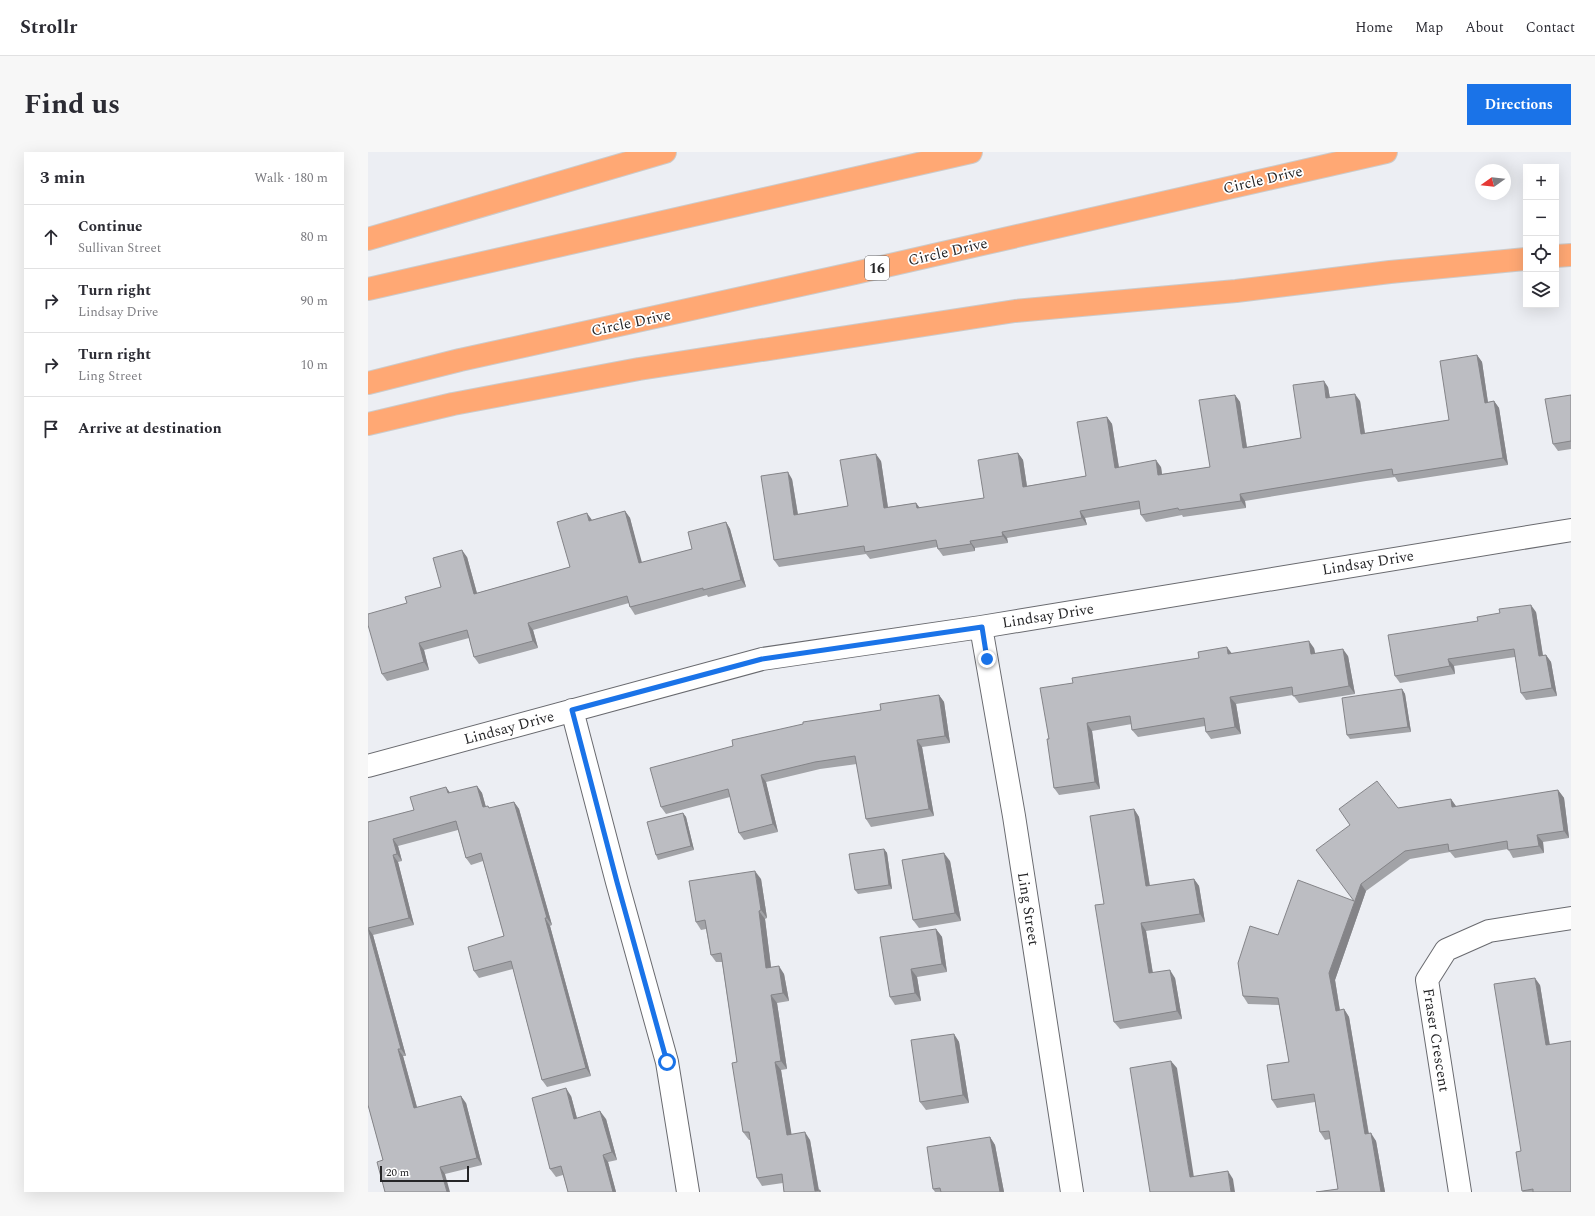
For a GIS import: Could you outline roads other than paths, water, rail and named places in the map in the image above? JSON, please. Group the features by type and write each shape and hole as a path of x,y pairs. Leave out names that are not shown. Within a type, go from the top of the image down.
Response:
{"highway":[{"path":"368,239 665,152"},
{"path":"368,288 970,152"},
{"name":"Circle Drive","path":"368,383 460,360 856,274 1386,152"},
{"path":"1559,256 1571,255"},
{"path":"368,424 453,404 639,369 1015,311 1236,291 1390,272 1523,258"}],"street":[{"name":"Lindsay Drive","path":"368,766 762,659 982,627 1571,530"},
{"name":"Ling Street","path":"982,627 1014,816 1072,1192"},
{"path":"572,710 617,882 667,1062 688,1192"},
{"name":"Fraser Crescent","path":"1460,1192 1427,980 1446,950 1490,931 1571,918"}]}
